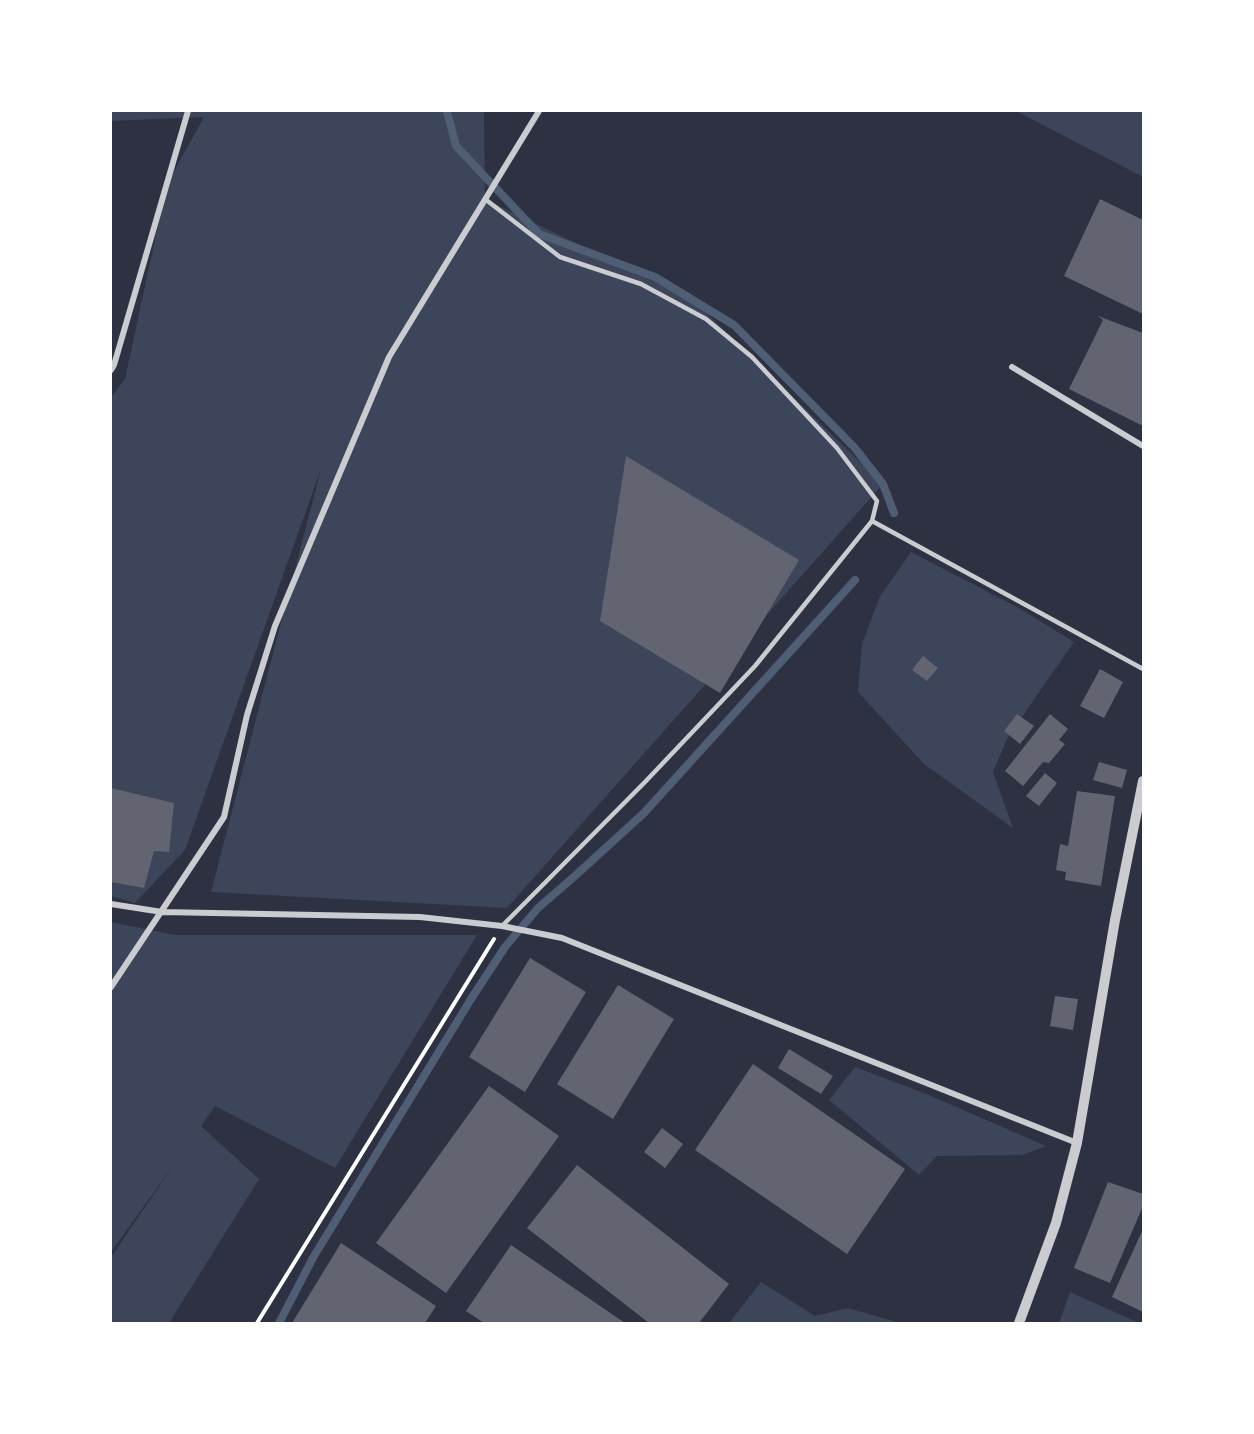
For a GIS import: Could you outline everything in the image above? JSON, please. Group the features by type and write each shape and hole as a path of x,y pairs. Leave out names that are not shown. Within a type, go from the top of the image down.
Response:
{"street":[{"path":"111,369 188,111"},
{"path":"111,987 224,817 247,715 275,626 389,357 539,111"},
{"path":"1012,367 1143,446"},
{"path":"1019,1323 1056,1223 1077,1143 1115,920 1143,781"},
{"path":"111,904 162,912 420,917 502,926 546,934 562,938 1077,1143"}],"lane":[{"path":"485,199 560,257 641,284 706,319 752,357 837,448 877,501 872,521 755,666 645,782 502,926"},
{"path":"872,521 1143,669"}],"path":[{"path":"257,1323 502,926"}],"shaded area":[{"path":"111,111 484,111 485,199 693,300 883,484 507,908 211,892 321,469 185,850 135,903 111,896 111,397 125,379 167,184 204,117 111,121"},
{"path":"1016,111 1143,111 1143,177"},
{"path":"911,552 1019,608 1074,642 1008,737 993,772 1013,828 924,764 858,692 862,644 880,596"},
{"path":"111,922 175,935 477,935 335,1168 215,1106 201,1126 259,1179 169,1323 111,1323 111,1257 175,1163 111,1252"},
{"path":"855,1067 929,1095 1046,1146 1022,1155 937,1156 919,1175 829,1100"},
{"path":"761,1282 815,1316 848,1308 900,1323 729,1323"},
{"path":"1070,1292 1139,1323 1059,1323"}],"building":[{"path":"1100,199 1143,220 1143,314 1064,276"},
{"path":"1098,316 1143,333 1143,426 1069,389 1103,320"},
{"path":"626,456 799,560 720,693 600,621"},
{"path":"923,656 938,668 927,681 912,670"},
{"path":"1100,669 1123,682 1104,718 1080,706"},
{"path":"1017,714 1034,726 1020,744 1004,731"},
{"path":"1050,714 1068,729 1059,740 1065,744 1049,763 1043,762 1023,786 1005,771"},
{"path":"1099,762 1127,770 1122,788 1093,780"},
{"path":"1045,773 1057,783 1039,806 1026,796"},
{"path":"111,788 174,803 169,852 154,851 144,888 111,882"},
{"path":"1077,791 1115,796 1101,886 1065,880 1066,872 1056,870 1060,844 1068,846"},
{"path":"530,958 586,992 525,1092 469,1057"},
{"path":"618,985 674,1019 613,1119 557,1084"},
{"path":"1055,996 1078,999 1073,1030 1050,1026"},
{"path":"789,1049 833,1076 821,1094 778,1068"},
{"path":"753,1064 905,1169 847,1254 695,1150"},
{"path":"489,1086 559,1136 446,1293 376,1243"},
{"path":"662,1128 683,1144 665,1168 644,1152"},
{"path":"577,1165 729,1284 699,1323 649,1323 527,1228"},
{"path":"1108,1182 1143,1194 1143,1206 1110,1283 1074,1268"},
{"path":"1143,1229 1143,1312 1112,1297"},
{"path":"341,1243 436,1306 425,1323 292,1323"},
{"path":"511,1245 625,1323 484,1323 466,1311"}],"waterway":[{"path":"447,111 456,146 539,234 655,277 734,325 854,447 883,484 894,513"},
{"path":"279,1323 314,1256 505,947 538,908 644,813 855,580"}]}
